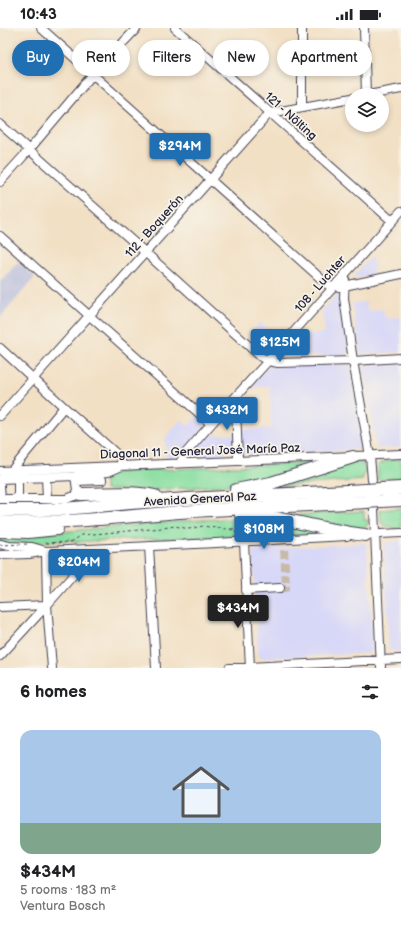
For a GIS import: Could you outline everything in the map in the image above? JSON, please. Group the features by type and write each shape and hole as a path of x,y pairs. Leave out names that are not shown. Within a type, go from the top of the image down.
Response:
{"highway":[{"path":"80,494 146,494 182,499 272,484 354,457"},
{"name":"Avenida General Paz","path":"0,522 49,522 372,496 381,489 401,488"},
{"name":"Avenida General Paz","path":"0,503 40,510 63,510 182,499 372,496 401,500"},
{"path":"178,512 271,517 344,532 370,534"},
{"path":"0,531 28,532 46,530 119,517"}],"street":[{"path":"41,28 72,55"},
{"path":"126,40 137,28"},
{"name":"121 - Nölting","path":"174,28 392,221"},
{"path":"302,28 302,107"},
{"path":"364,28 367,88"},
{"path":"0,182 91,76"},
{"path":"95,76 328,285 333,288 401,274"},
{"path":"389,91 401,89"},
{"path":"270,113 345,99"},
{"name":"112 - Boquerón","path":"0,416 270,113"},
{"path":"0,124 261,357 268,361 278,363 401,358"},
{"name":"108 - Luchter","path":"180,464 184,455 210,424 401,211"},
{"path":"0,236 210,424"},
{"path":"345,275 344,298 352,361 370,456 372,496 370,534 381,664"},
{"path":"1,350 120,457 122,466 108,472 76,478"},
{"path":"234,399 236,406 238,461"},
{"path":"11,471 64,407"},
{"name":"Diagonal 11 - General José María Paz","path":"0,472 401,454"},
{"path":"46,477 47,499"},
{"path":"0,479 46,477 102,480"},
{"path":"18,478 18,499"},
{"path":"0,486 0,503 18,499 66,499 80,494 77,490 76,478"},
{"path":"0,555 29,554 46,551 149,546 244,542 284,543 370,534 401,533"},
{"path":"244,542 250,667"},
{"path":"0,545 32,547 46,551"},
{"path":"149,546 156,668"},
{"path":"0,656 96,549"},
{"path":"46,551 47,605 52,668"},
{"path":"246,590 280,588"},
{"path":"0,607 47,605"},
{"path":"229,668 381,664 401,659"}],"path":[{"path":"71,542 82,535 163,528 168,526 189,529 203,526 230,529 242,528 245,529 245,531 241,533 230,529"},
{"path":"0,545 29,544"}],"shaded area":[{"path":"371,257 375,268 372,270 373,275 356,278 355,274"},
{"path":"18,262 35,277 0,318 0,282"},
{"path":"336,295 340,297 349,351 347,355 288,356 286,350 297,337 325,332 322,311"},
{"path":"366,302 368,311 383,309 385,318 401,317 401,352 362,354 360,351 352,303"},
{"path":"260,322 282,341 271,353 267,353 248,336"},
{"path":"401,363 401,447 378,448 376,446 363,368 365,365"},
{"path":"350,365 365,446 363,449 245,455 241,453 240,429 272,428 270,386 251,387 267,368"},
{"path":"199,414 206,425 175,460 166,461 165,438 181,420 188,426"},
{"path":"235,434 236,447 223,448 224,457 187,457 204,435"},
{"path":"401,541 401,651 391,651 389,649 384,546 388,542"},
{"path":"365,543 367,546 373,650 370,653 261,658 258,655 253,552 256,549"}],"green space":[{"path":"401,459 401,478 378,480 378,465 389,460"},
{"path":"325,462 307,470 241,484 155,490 105,490 106,474 133,471"},
{"path":"353,462 362,463 364,465 365,474 363,475 363,480 282,486 282,484"},
{"path":"401,508 401,528 394,529 394,527 384,526 381,522 380,510"},
{"path":"364,511 364,520 368,520 367,526 362,529 280,516"},
{"path":"224,519 252,520 331,534 75,542 74,540 9,544 0,542 0,534 29,535 144,524"}],"tunnel":[{"path":"280,588 286,588 284,547"}]}
